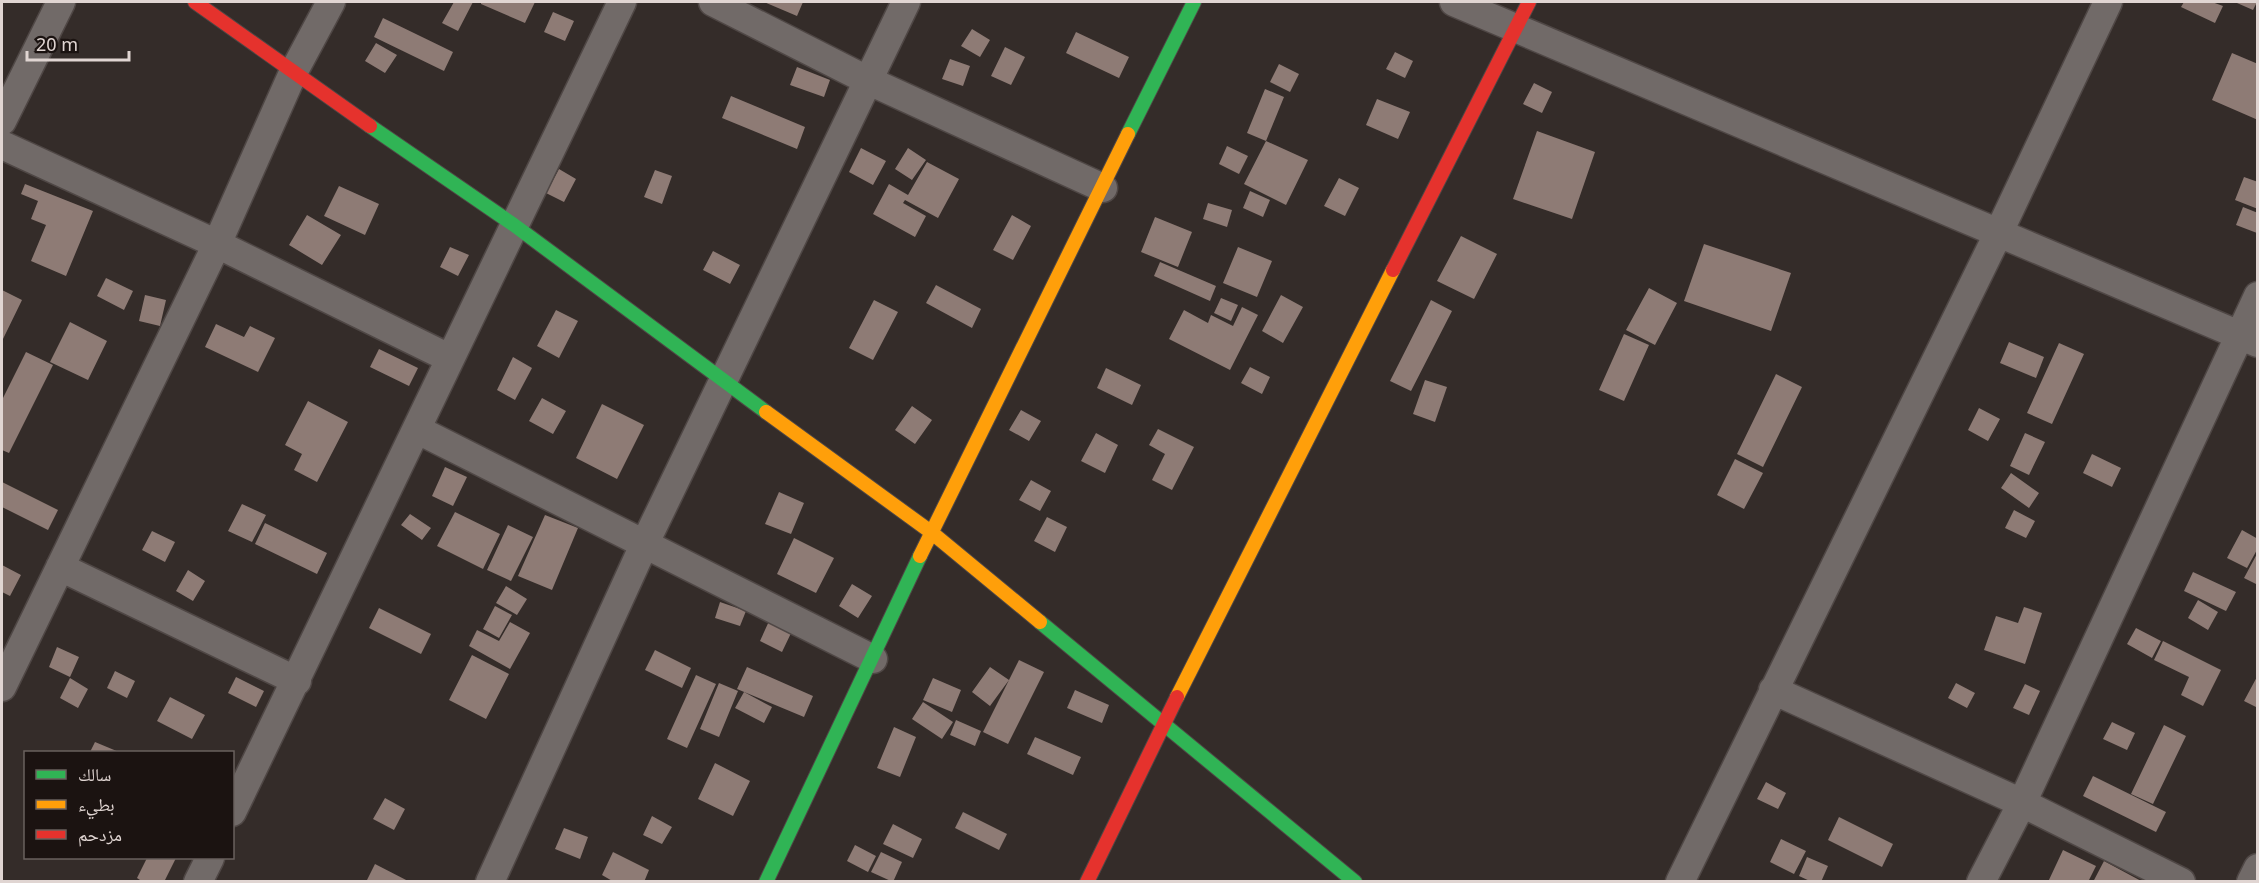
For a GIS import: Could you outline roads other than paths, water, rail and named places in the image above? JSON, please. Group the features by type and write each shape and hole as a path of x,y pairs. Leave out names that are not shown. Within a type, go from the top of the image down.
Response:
{"street":[{"path":"2,122 61,2"},
{"path":"195,2 293,73 514,225 931,532 1164,722 1355,882"},
{"path":"2,687 217,244 293,73 331,2"},
{"path":"234,808 418,430 450,358 622,2"},
{"path":"713,2 867,80 1103,188"},
{"path":"490,882 722,380 906,2"},
{"path":"766,882 931,532 1194,2"},
{"path":"1454,2 2248,339"},
{"path":"1087,882 1164,722 1529,2"},
{"path":"1680,882 1999,232 2108,2"},
{"path":"2,145 217,244 450,358"},
{"path":"1981,882 2022,803 2248,339 2258,296"},
{"path":"418,430 873,659"},
{"path":"60,567 297,681"},
{"path":"1773,690 2022,803 2181,882"},
{"path":"198,882 210,859"},
{"path":"2251,882 2258,868"}]}
